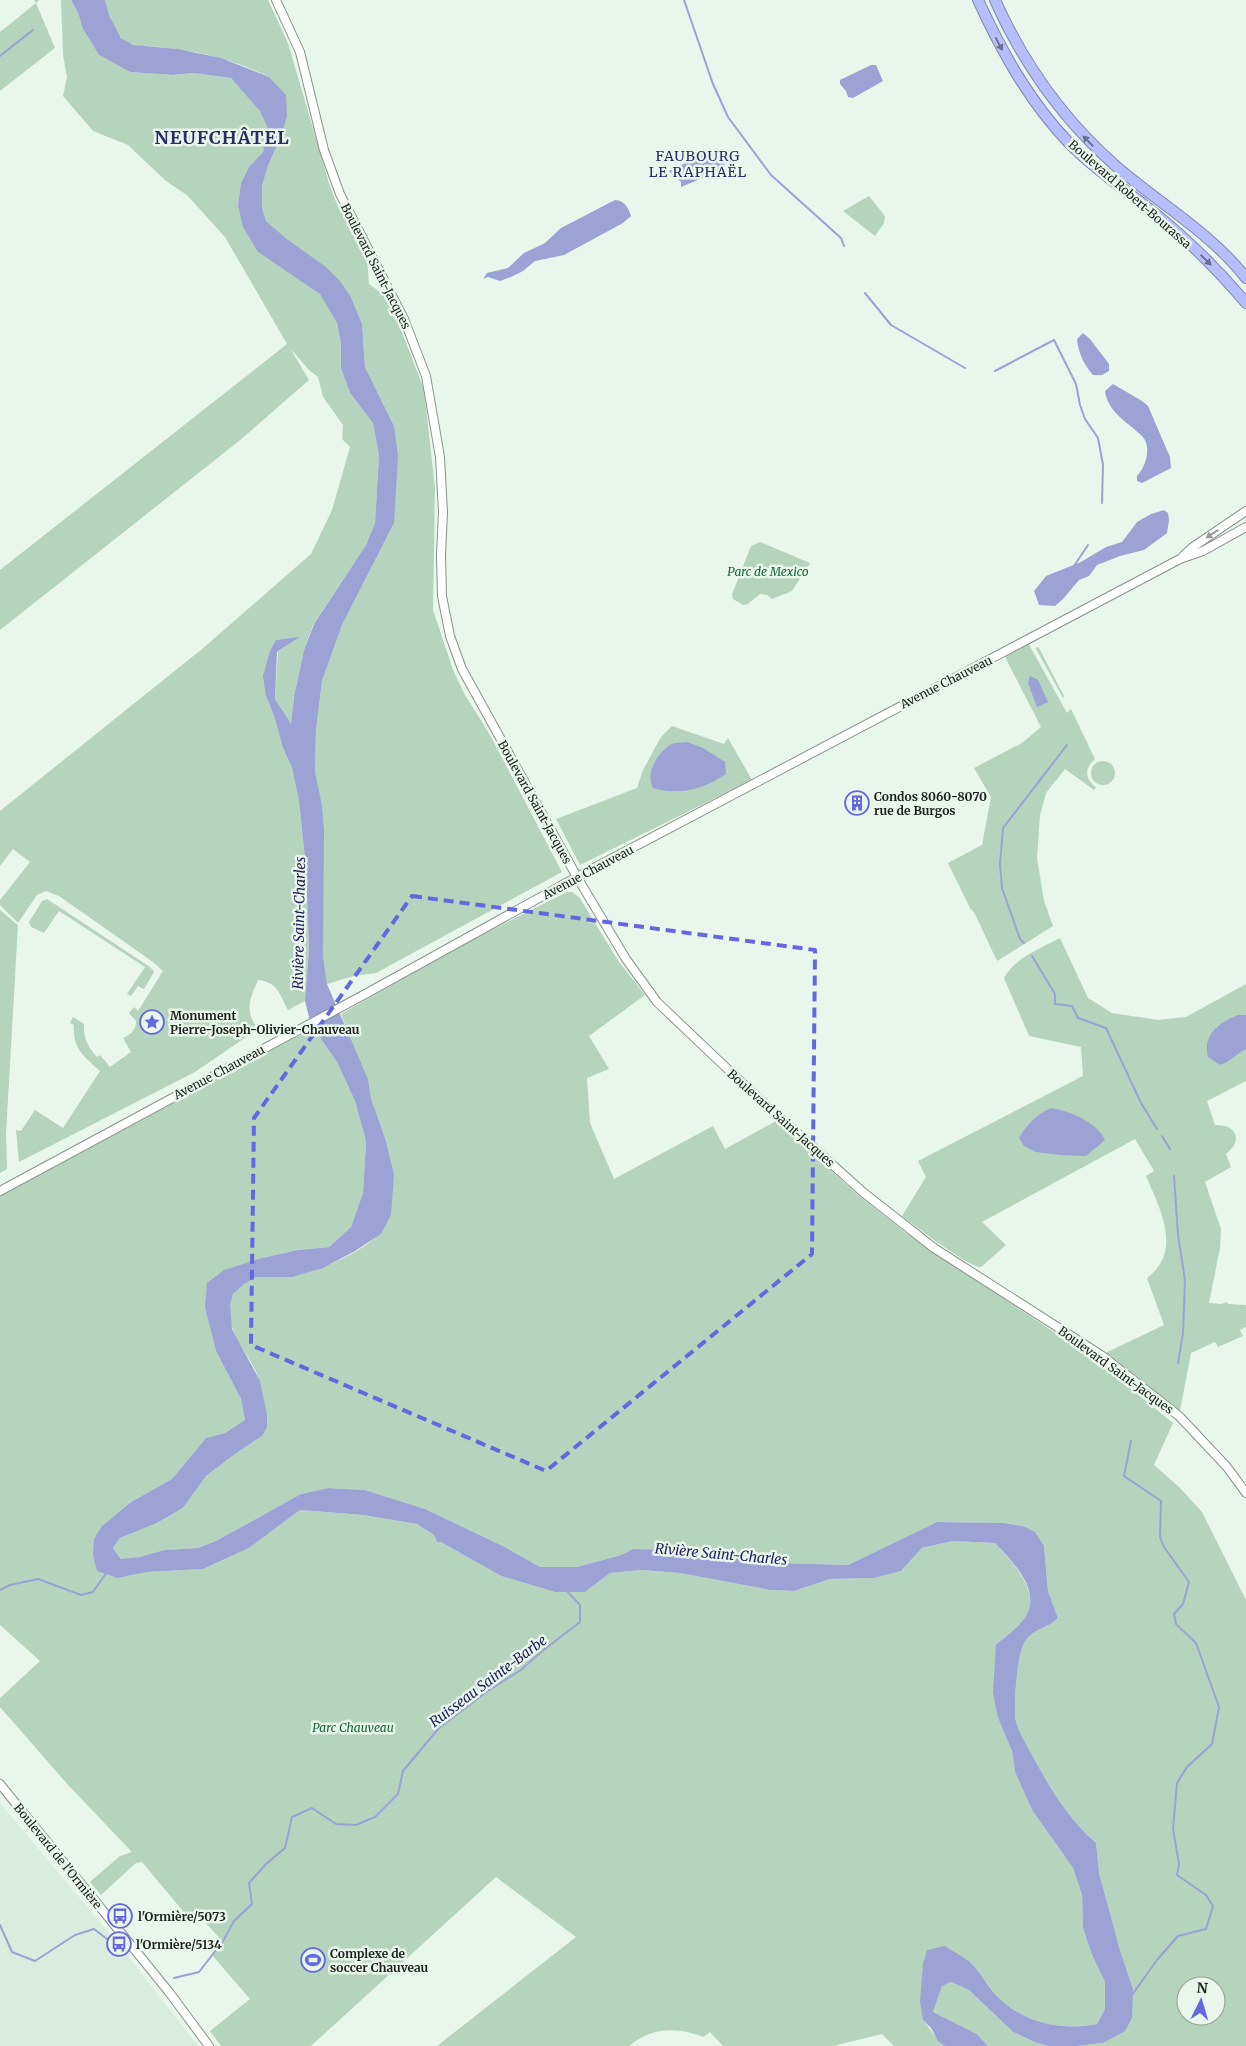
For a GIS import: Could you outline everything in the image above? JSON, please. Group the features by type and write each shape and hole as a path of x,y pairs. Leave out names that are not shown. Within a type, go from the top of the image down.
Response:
{"highway":[{"name":"Boulevard Robert-Bourassa","path":"978,0 998,42 1023,86 1054,126 1086,159 1183,238 1231,284 1246,302"},
{"name":"Boulevard Robert-Bourassa","path":"995,0 1023,57 1068,119 1091,144 1118,168 1198,230 1246,278"}],"street":[{"name":"Boulevard Saint-Jacques","path":"276,0 300,52 324,150 340,194 404,319 426,376 440,457 442,596 450,636 462,669 577,877 626,959 657,1002 758,1098 864,1192 934,1248 1101,1355 1179,1416 1227,1468 1246,1493"},
{"name":"Avenue Chauveau","path":"1180,559 1192,547 1246,511"},
{"name":"Avenue Chauveau","path":"0,1191 577,877 1180,559 1203,551 1246,527"},
{"name":"Boulevard de l'Ormière","path":"0,1784 169,1992 209,2046"}],"highlighted area":[{"path":"412,896 815,950 812,1254 546,1471 251,1345 254,1118"}],"shaded area":[{"path":"0,1803 121,1947 198,2046 0,2046"}],"green space":[{"path":"61,0 71,0 83,29 99,55 130,72 173,75 193,73 231,78 260,110 269,128 263,152 249,167 241,183 238,205 258,252 320,293 337,323 341,344 341,368 350,393 373,423 379,456 375,523 366,545 313,625 304,650 294,695 291,725 275,699 278,652 296,638 276,640 266,696 283,748 292,768 299,801 306,868 309,948 305,1001 288,1010 274,986 265,981 258,980 251,999 250,1010 258,1029 195,1072 19,1162 16,1130 21,1131 35,1110 63,1128 100,1071 84,1056 77,1046 74,1025 70,1023 73,1017 84,1024 85,1038 91,1050 97,1057 100,1055 110,1067 131,1052 123,1038 131,1034 135,1027 136,1021 129,1013 134,1007 138,1011 163,971 59,896 46,891 37,895 18,923 0,905 0,900 30,862 13,849 0,866 0,811 202,649 311,554 332,510 350,447 342,439 343,425 323,397 318,377 309,370 290,348 309,380 239,441 0,630 0,570 287,344 225,237 187,195 166,181 128,145 93,131 63,96 67,77 63,55"},
{"path":"105,0 268,0 288,43 336,202 367,256 369,284 389,299 424,389 435,488 433,610 453,670 465,695 489,733 562,872 376,973 354,976 327,984 323,955 315,772 316,730 322,681 342,625 394,523 394,426 365,367 362,324 351,297 266,221 262,207 262,186 281,136 269,77 229,61 201,53 173,48 139,46 130,43 122,38 116,30"},
{"path":"36,3 55,48 0,91 0,32"},
{"path":"869,196 885,216 884,223 875,236 843,211"},
{"name":"Parc de Mexico","path":"760,542 810,563 792,591 772,599 767,595 760,594 748,604 743,605 733,599 732,594 751,546"},
{"path":"1027,641 1067,713 1071,709 1095,759 1091,762 1087,773 1090,781 1096,787 1094,790 1065,769 1046,793 1040,815 1037,858 1044,901 1053,926 997,961 948,863 982,845 991,797 974,768 1022,743 1041,727 1003,653"},
{"path":"1037,647 1064,696 1063,698 1036,649"},
{"path":"672,726 724,744 728,738 752,780 580,865 556,819 637,788 643,770 661,737"},
{"path":"1103,761 1108,762 1114,768 1114,778 1108,784 1103,785 1098,784 1092,778 1091,773 1092,768 1098,762"},
{"path":"567,892 572,892 579,897 619,962 645,995 589,1036 609,1069 587,1078 590,1123 614,1179 713,1126 725,1149 776,1121 859,1196 906,1233 1100,1363 1173,1423 1154,1465 1180,1488 1202,1512 1246,1600 1246,2046 1077,2046 1103,2043 1132,1995 1133,1989 1120,1950 1099,1873 1096,1843 1076,1823 1059,1801 1023,1738 1016,1722 1016,1683 1022,1645 1030,1635 1058,1618 1048,1591 1044,1546 1023,1526 1004,1523 937,1522 848,1565 782,1563 679,1550 633,1549 621,1555 577,1567 540,1567 505,1547 425,1509 365,1490 328,1488 301,1494 216,1541 198,1548 164,1550 123,1561 113,1548 120,1538 157,1523 183,1508 206,1476 262,1436 261,1386 255,1370 235,1334 229,1314 231,1299 236,1291 247,1281 256,1277 284,1277 303,1274 344,1258 369,1243 385,1226 394,1174 386,1141 371,1098 368,1079 341,1014 474,939"},
{"path":"47,899 150,967 154,972 144,989 138,986 131,996 127,994 145,967 59,911 44,933 31,927 29,922 42,901"},
{"path":"0,910 18,925 6,1134 7,1169 0,1173"},
{"path":"1060,938 1088,998 1112,1013 1158,1020 1186,1017 1246,984 1246,1081 1207,1101 1215,1125 1228,1127 1235,1134 1235,1143 1226,1154 1231,1167 1205,1182 1221,1229 1220,1248 1209,1303 1221,1304 1227,1302 1228,1304 1246,1305 1246,1327 1240,1330 1243,1336 1218,1347 1215,1342 1191,1353 1179,1416 1101,1355 1164,1325 1147,1278 1158,1267 1164,1255 1166,1243 1165,1229 1157,1202 1146,1176 1154,1171 1135,1139 982,1222 1006,1245 981,1267 954,1254 902,1216 926,1177 918,1161 1083,1076 1081,1047 1029,1036 1004,978 1021,959"},
{"name":"Parc Chauveau","path":"313,1028 337,1062 355,1101 366,1141 363,1193 355,1216 351,1227 329,1247 298,1250 262,1258 205,1308 216,1351 241,1399 245,1420 225,1433 206,1438 172,1479 131,1502 102,1526 118,1578 147,1572 203,1569 249,1548 300,1510 363,1515 417,1524 434,1535 437,1542 441,1542 501,1576 555,1592 585,1592 610,1573 641,1570 680,1573 770,1590 794,1591 830,1579 874,1578 901,1571 922,1548 953,1541 995,1543 1022,1576 1030,1595 1027,1614 1008,1635 996,1644 998,1718 1012,1751 1015,1772 1032,1810 1073,1868 1082,1895 1083,1928 1092,1955 1105,1982 1105,2009 1097,2024 1084,2026 1058,2025 1046,2023 1021,2014 1000,1999 971,1963 945,1946 923,2020 945,2046 894,2046 882,2034 833,2046 723,2046 710,2032 704,2037 674,2030 646,2035 629,2046 437,2046 576,1937 496,1877 311,2046 221,2046 210,2031 250,1999 212,1955 222,1941 196,1912 187,1916 142,1862 136,1863 101,1895 90,1882 120,1856 132,1852 69,1786 0,1707 0,1698 40,1661 0,1625 0,1196"},
{"path":"951,1982 969,1990 1013,2032 1037,2043 1049,2046 988,2046 977,2034 933,2012 942,1985"}],"water":[{"name":"Rivière Saint-Charles","path":"71,0 105,0 110,17 121,38 133,45 178,49 221,58 269,77 286,95 287,116 262,186 262,207 266,221 288,240 326,267 340,281 351,297 362,324 365,367 394,426 398,456 394,523 342,625 322,681 316,730 315,772 322,806 324,831 323,955 327,984 368,1079 371,1098 386,1141 394,1174 391,1215 381,1234 355,1251 323,1268 292,1277 256,1277 244,1284 233,1294 230,1305 232,1329 260,1381 267,1415 267,1427 262,1436 206,1476 183,1508 157,1523 120,1538 113,1548 121,1559 139,1557 164,1550 198,1548 216,1541 301,1494 328,1488 365,1490 425,1509 505,1547 540,1567 577,1567 621,1555 633,1549 679,1550 782,1563 848,1565 937,1522 1004,1523 1023,1526 1035,1532 1044,1546 1048,1591 1058,1618 1031,1635 1023,1645 1016,1683 1015,1716 1023,1738 1059,1801 1076,1823 1096,1843 1099,1873 1120,1950 1133,1989 1132,2018 1125,2031 1103,2043 1077,2046 1049,2046 1037,2043 1013,2032 969,1990 951,1982 942,1986 933,2012 977,2034 988,2046 945,2046 938,2041 931,2028 923,2020 920,2001 923,1964 927,1950 945,1946 971,1963 1000,1999 1021,2014 1033,2019 1058,2025 1084,2026 1097,2024 1105,2009 1105,1982 1092,1955 1083,1928 1082,1895 1073,1868 1032,1810 1015,1772 1012,1751 998,1718 993,1693 996,1644 1008,1635 1027,1614 1030,1594 1016,1566 995,1543 953,1541 922,1548 901,1571 874,1578 830,1579 794,1591 770,1590 680,1573 641,1570 610,1573 585,1592 555,1592 501,1576 441,1542 437,1542 434,1535 417,1524 363,1515 300,1510 249,1548 203,1569 147,1572 118,1578 97,1571 93,1555 94,1539 102,1526 131,1502 172,1479 206,1438 225,1433 245,1420 241,1399 216,1351 205,1308 207,1283 224,1270 262,1258 298,1250 329,1247 351,1227 363,1193 366,1141 355,1101 337,1062 311,1025 305,1001 309,948 306,868 299,801 292,768 283,748 266,696 263,676 270,651 276,640 299,637 304,634 277,652 275,699 291,724 294,696 304,650 314,624 366,545 375,523 379,456 373,423 350,393 341,368 341,344 337,323 320,294 258,252 243,227 238,205 241,183 249,167 263,152 268,128 260,111 231,78 193,73 173,75 130,72 99,55 83,29"},
{"path":"871,65 876,65 883,81 853,98 848,97 840,84 840,80"},
{"path":"712,150 720,155 725,165 715,173 681,187 681,182 669,171"},
{"path":"615,200 626,205 629,210 631,216 623,223 564,255 535,261 523,271 511,277 500,281 488,277 483,279 487,273 508,268 524,253 545,243 561,228"},
{"path":"1083,333 1090,339 1109,364 1109,371 1102,375 1093,375 1082,358 1077,339"},
{"path":"1113,384 1148,406 1170,457 1171,468 1142,483 1137,481 1137,476 1147,456 1147,445 1142,436 1119,417 1110,405 1105,391"},
{"path":"1164,510 1168,513 1169,520 1167,533 1144,550 1120,556 1097,565 1089,576 1079,580 1055,606 1039,605 1034,591 1046,576 1081,562 1106,547 1122,542 1137,522 1151,514"},
{"path":"1030,676 1038,680 1048,702 1037,707 1028,683"},
{"path":"687,742 703,748 725,762 726,774 709,784 691,790 672,791 653,788 651,782 652,769 658,757 672,744"},
{"path":"1238,1015 1246,1015 1246,1049 1220,1065 1208,1057 1207,1049 1210,1036 1225,1021"},
{"path":"1051,1108 1082,1118 1096,1128 1105,1140 1086,1156 1036,1152 1024,1146 1019,1138 1026,1128 1033,1120"}],"waterway":[{"path":"684,0 713,84 728,117 771,175 841,238 844,246"},
{"path":"0,56 33,30"},
{"path":"865,293 891,325 965,368"},
{"path":"995,371 1054,340 1076,384 1085,419 1098,438 1103,465 1102,503"},
{"path":"1074,566 1088,545"},
{"path":"1024,943 1020,939 1002,888 1000,864 1003,828 1067,745"},
{"path":"1032,956 1055,994 1055,1004 1072,1006 1078,1018 1106,1028 1141,1103 1157,1129"},
{"path":"1162,1136 1170,1149"},
{"path":"1174,1176 1178,1235 1185,1280 1183,1333 1178,1363"},
{"path":"1131,1441 1124,1476 1161,1501 1160,1537 1164,1547 1189,1582 1183,1604 1174,1614 1176,1624 1196,1643 1219,1707 1212,1744 1187,1767 1177,1783 1173,1829 1179,1864 1177,1875 1206,1895 1213,1906 1206,1929 1178,1936 1157,1960 1132,1995"},
{"path":"0,1590 10,1585 38,1579 81,1595 93,1592 107,1572"},
{"name":"Ruisseau Sainte-Barbe","path":"174,1978 199,1972 223,1941 234,1921 252,1904 249,1883 266,1864 285,1848 292,1817 312,1808 336,1824 356,1825 375,1817 398,1794 403,1771 439,1728 489,1690 521,1670 580,1622 580,1605 565,1589"},
{"name":"Ruisseau Sainte-Barbe","path":"0,1925 12,1952 35,1961 75,1935 94,1929 107,1939"}],"place":[{"name":"Condos 8060-8070 rue de Burgos","path":"857,803"},
{"name":"Monument Pierre-Joseph-Olivier-Chauveau","path":"152,1022"},
{"name":"l'Ormière/5073","path":"120,1916"},
{"name":"l'Ormière/5134","path":"119,1944"},
{"name":"Complexe de soccer Chauveau","path":"313,1960"}],"district":[{"name":"NEUFCHÂTEL","path":"222,137"},
{"name":"FAUBOURG LE RAPHAËL","path":"698,164"}]}
